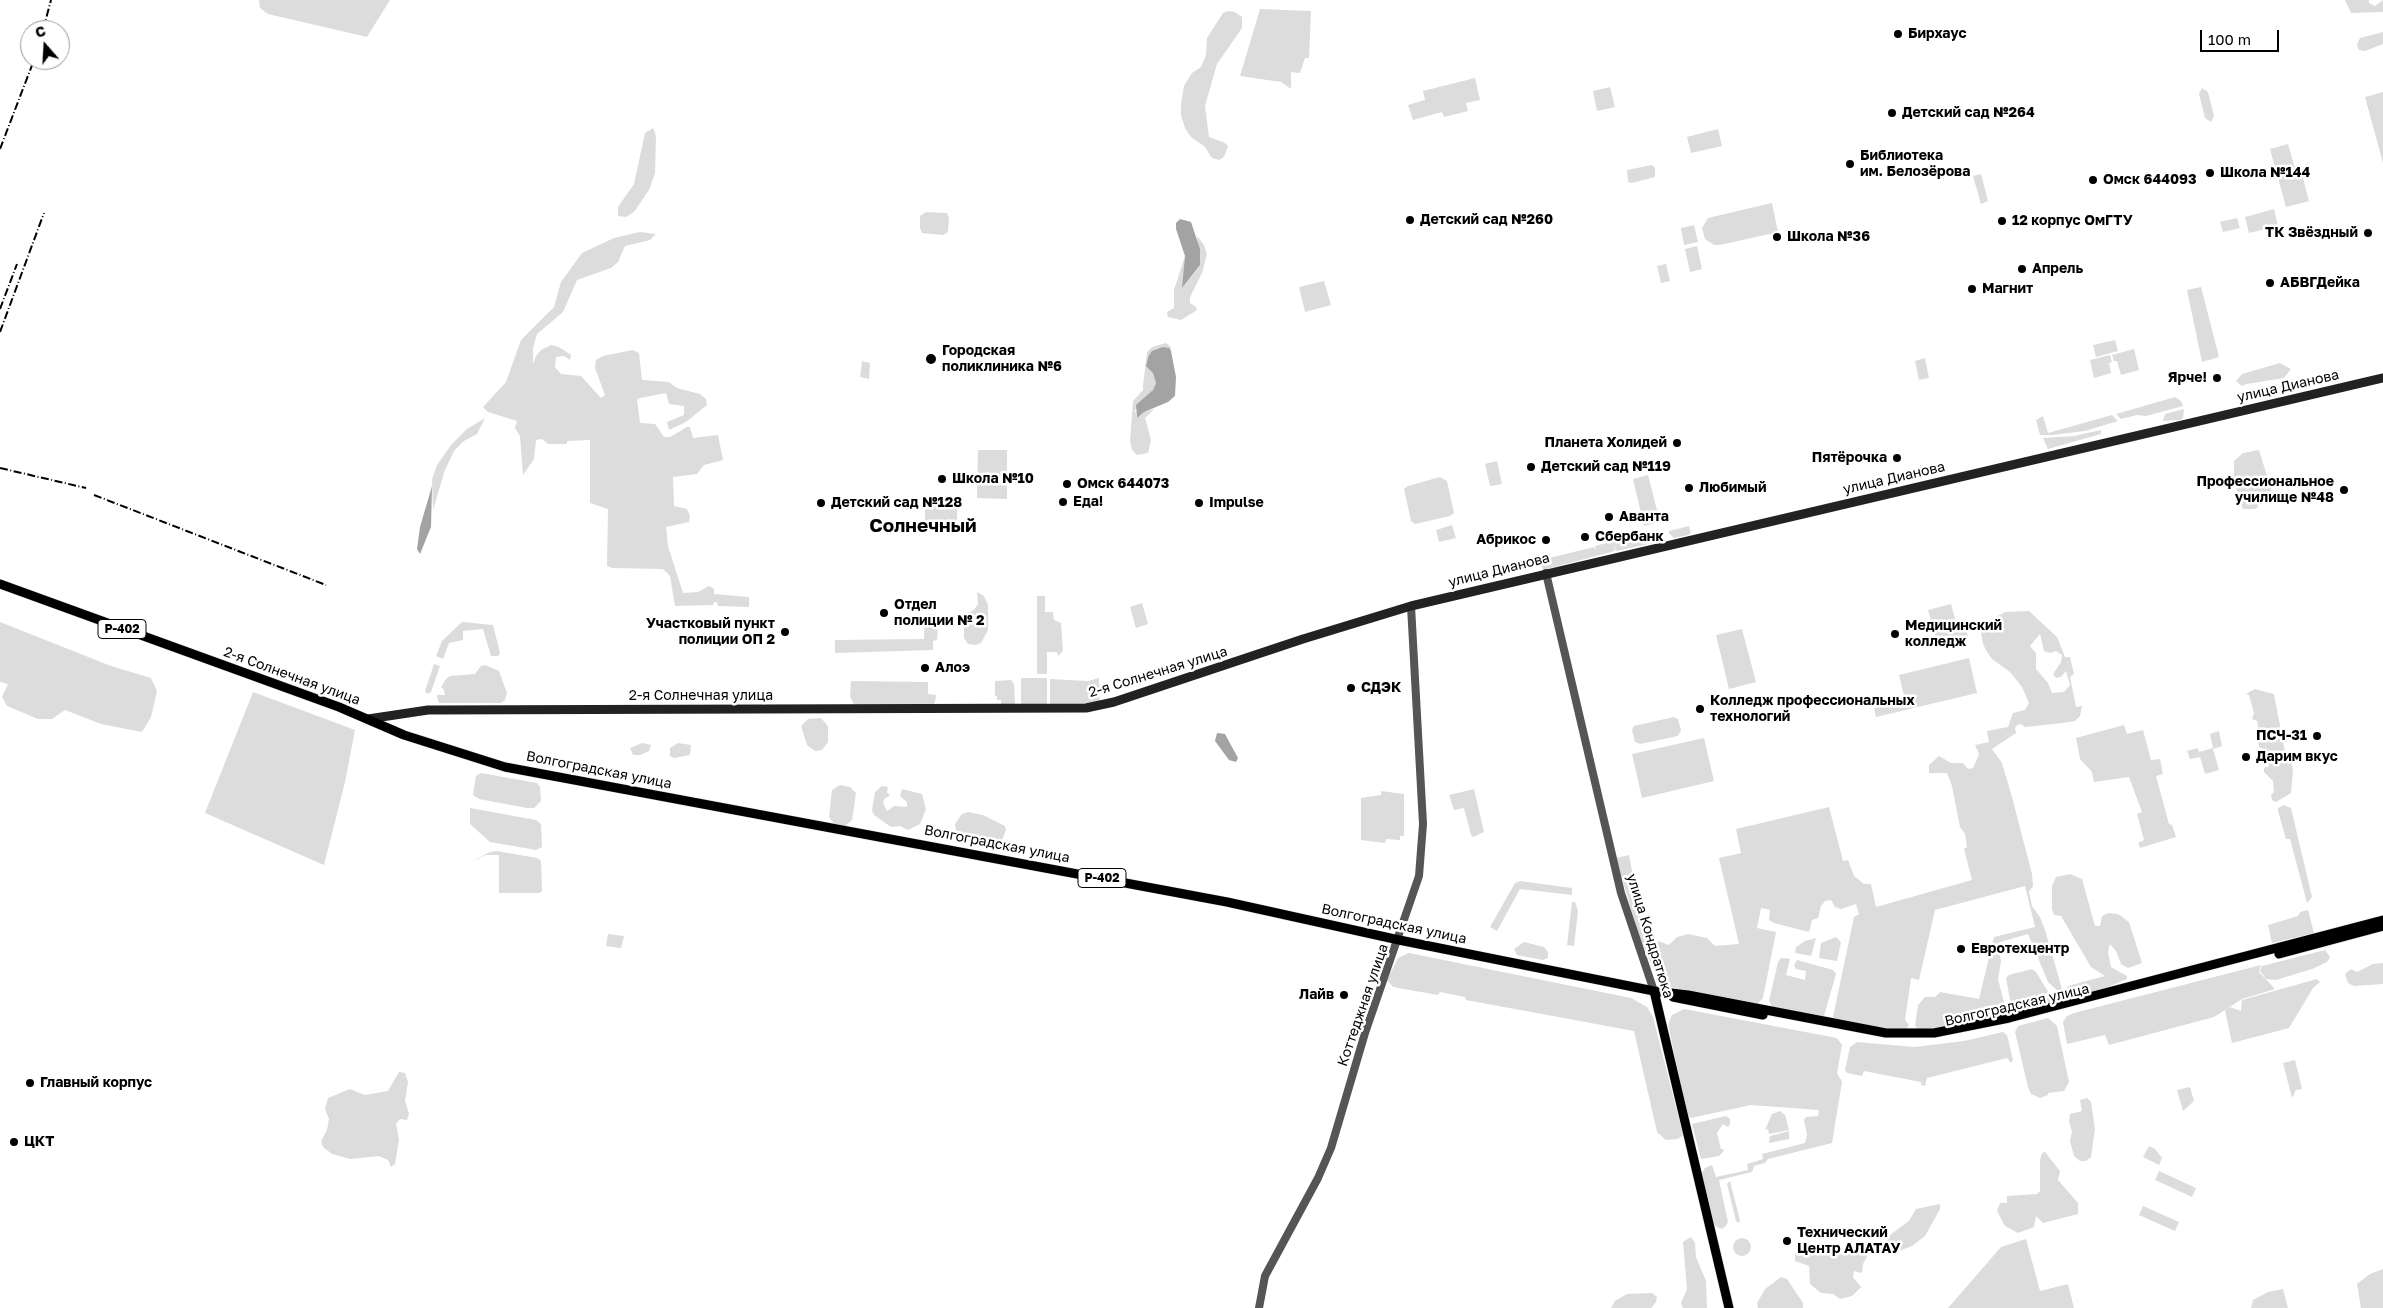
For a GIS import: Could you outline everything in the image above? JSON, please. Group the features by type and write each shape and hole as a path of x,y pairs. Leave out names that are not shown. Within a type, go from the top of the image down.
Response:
{"main road":[{"name":"улица Дианова","path":"1411,606 1546,572 2383,378"},
{"name":"2-я Солнечная улица","path":"0,584 368,719 428,710 1055,710 1086,708 1123,700 1302,639 1411,606"},
{"name":"Волгоградская улица","path":"368,719 428,743 505,767 1218,900 1399,940 1654,991 1688,995 1886,1033 1934,1033 2011,1017 2383,920"},
{"name":"Волгоградская улица","path":"1654,991 1687,1001 1848,1033 1900,1040 1934,1038 2010,1023 2383,926"},
{"name":"улица Кондратюка","path":"1654,991 1729,1308"}],"street":[{"name":"улица Кондратюка","path":"1546,572 1621,893 1654,991"},
{"name":"Коттеджная улица","path":"1259,1308 1265,1276 1318,1178 1331,1148 1365,1033 1399,940 1419,876 1423,840 1411,606"}],"shaded area":[{"path":"259,0 390,0 367,37 268,14 260,8"},
{"path":"2345,0 2369,0 2369,3 2375,6 2383,0 2383,12 2351,13"},
{"path":"1260,9 1311,11 1309,58 1305,58 1300,73 1291,72 1291,89 1281,82 1240,76"},
{"path":"1228,11 1235,12 1242,17 1242,28 1217,64 1205,106 1209,137 1228,146 1224,157 1219,160 1212,158 1205,147 1191,137 1185,128 1181,115 1181,104 1184,86 1192,73 1201,67 1206,55 1207,38 1223,13"},
{"path":"2383,32 2383,44 2365,51 2359,50 2357,45 2360,38"},
{"path":"1475,78 1480,100 1466,103 1468,111 1444,117 1442,112 1413,120 1408,105 1425,100 1423,91"},
{"path":"1610,87 1615,107 1597,111 1593,91"},
{"path":"2202,88 2208,92 2214,116 2211,122 2205,118 2199,94"},
{"path":"2383,92 2383,163 2365,97"},
{"path":"653,128 656,136 655,173 649,190 634,212 626,217 618,216 618,207 634,184 645,133"},
{"path":"1718,129 1722,146 1691,153 1687,137"},
{"path":"2288,144 2295,168 2300,167 2309,201 2286,207 2270,149"},
{"path":"1652,165 1655,168 1655,177 1632,183 1628,182 1627,170"},
{"path":"1981,174 1988,201 1981,204 1973,176"},
{"path":"1772,203 1778,232 1720,245 1714,245 1705,239 1702,228 1708,218"},
{"path":"2274,209 2278,226 2249,233 2245,217"},
{"path":"926,212 947,213 949,218 948,232 943,235 922,233 920,216"},
{"path":"2237,218 2240,228 2223,232 2220,222"},
{"path":"1180,219 1191,222 1200,249 1200,265 1182,288 1185,256 1176,229 1176,223"},
{"path":"1694,225 1698,242 1684,245 1681,228"},
{"path":"640,232 656,234 650,240 625,246 618,262 611,268 577,280 563,312 537,334 533,348 533,364 541,350 551,345 559,347 571,355 570,360 564,356 556,357 555,367 561,374 581,376 601,398 605,395 595,368 596,360 603,356 633,350 639,353 642,380 669,382 677,388 700,394 706,399 707,405 686,422 669,430 667,422 684,415 684,406 669,404 666,393 640,398 637,400 640,423 655,424 664,437 670,437 687,427 690,427 693,438 718,435 723,460 704,465 697,474 673,477 674,506 687,509 690,516 689,522 666,527 668,546 683,593 698,592 709,586 714,589 714,594 749,597 749,607 718,606 717,602 714,602 713,605 675,606 670,576 663,569 612,568 607,566 608,509 590,503 590,440 567,441 567,444 548,444 542,439 536,440 534,459 523,475 520,436 515,428 517,421 488,412 483,407 506,382 521,340 554,307 561,282 582,253 614,238"},
{"path":"1197,236 1204,245 1207,254 1202,273 1190,297 1190,303 1197,310 1181,320 1168,317 1167,312 1174,308 1174,290 1185,256 1183,287 1200,265"},
{"path":"1697,246 1702,269 1690,272 1685,249"},
{"path":"1666,264 1670,281 1661,283 1657,266"},
{"path":"1324,281 1331,305 1305,312 1299,287"},
{"path":"2201,287 2219,357 2202,362 2187,290"},
{"path":"2115,340 2118,351 2096,357 2093,345"},
{"path":"1166,343 1171,347 1171,351 1169,348 1148,356 1146,364 1153,373 1156,383 1153,390 1135,410 1137,418 1144,412 1154,409 1145,418 1151,440 1148,453 1137,455 1132,450 1130,441 1133,401 1143,390 1147,352 1152,347"},
{"path":"1163,347 1169,348 1171,351 1176,377 1175,396 1168,402 1144,412 1137,418 1136,405 1153,390 1156,383 1153,373 1146,366 1148,357 1152,351"},
{"path":"2134,349 2139,370 2121,375 2117,361 2114,361 2112,355"},
{"path":"2110,355 2112,362 2109,363 2111,373 2094,378 2090,360"},
{"path":"1925,358 1929,378 1919,380 1915,361"},
{"path":"862,361 870,363 869,379 860,377"},
{"path":"2280,363 2291,369 2284,378 2242,386 2236,381 2242,374"},
{"path":"2175,397 2181,401 2183,406 2146,416 2137,415 2121,419 2116,414"},
{"path":"2184,409 2183,418 2180,420 2163,421 2165,414"},
{"path":"2112,415 2118,421 2085,431 2052,435 2040,435 2036,420 2043,416 2048,433"},
{"path":"485,418 477,434 464,441 454,451 445,470 433,510 432,479 437,465 451,445 467,429"},
{"path":"2101,430 2101,434 2048,449 2043,438 2074,436"},
{"path":"978,450 1007,450 1007,499 977,498"},
{"path":"2259,450 2271,489 2269,503 2260,502 2256,509 2243,509 2234,481 2234,461 2243,453"},
{"path":"1497,461 1502,484 1490,486 1485,464"},
{"path":"1648,475 1660,522 1644,526 1633,479"},
{"path":"1440,477 1447,481 1454,513 1450,516 1415,524 1411,521 1404,489 1408,486"},
{"path":"432,486 431,527 420,554 417,549 420,527"},
{"path":"925,507 957,507 957,524 925,524"},
{"path":"1452,525 1456,538 1439,542 1436,530"},
{"path":"1689,526 1691,533 1688,535 1674,538 1669,533 1669,531"},
{"path":"1645,533 1653,543 1616,551 1614,544 1615,551 1543,570 1541,560 1594,547 1596,550 1595,546"},
{"path":"977,592 984,596 988,605 988,630 981,643 976,645 968,644 964,638 964,625 965,614 974,610 978,604"},
{"path":"1037,596 1045,596 1045,612 1053,612 1054,620 1061,623 1063,651 1058,656 1057,652 1047,652 1047,674 1037,674"},
{"path":"1142,603 1148,624 1136,628 1130,607"},
{"path":"1951,604 1955,619 1932,624 1928,610"},
{"path":"2029,611 2057,637 2065,657 2070,657 2074,674 2070,677 2076,707 2082,706 2080,716 2075,721 2025,727 2021,724 2017,725 2015,728 2016,733 1992,749 2002,763 2012,797 2032,874 2033,886 2029,892 2032,906 2040,917 2045,930 2062,989 2060,993 2048,982 2028,934 1997,943 2001,961 1998,979 2006,1010 2003,1017 1937,1029 1917,1028 1915,1025 1918,1005 1925,997 1935,997 1940,992 1979,999 1994,937 2035,927 2025,886 1935,910 1919,980 1911,978 1905,1020 1909,1025 1905,1031 1836,1021 1833,1017 1854,917 1859,914 1856,904 1841,909 1835,907 1831,900 1825,901 1821,906 1818,918 1812,920 1809,932 1774,923 1769,920 1770,910 1761,908 1757,928 1776,932 1763,998 1756,1005 1673,988 1662,982 1651,964 1639,935 1616,858 1629,855 1645,939 1654,945 1658,941 1669,945 1677,937 1688,934 1707,938 1715,946 1739,944 1719,858 1741,853 1736,829 1829,807 1843,861 1848,860 1854,876 1864,884 1871,884 1876,907 1972,880 1964,849 1967,847 1965,834 1960,827 1952,786 1947,773 1929,773 1929,765 1939,756 1951,763 1963,763 1968,769 1973,768 1979,754 1975,745 1989,742 1987,731 2008,727 2013,713 2025,710 2029,703 2022,687 2010,672 1992,659 1983,644 1980,626 2005,612","holes":["2040,634 2044,651 2050,653 2056,651 2062,655 2061,662 2053,674 2056,678 2061,677 2066,671 2070,685 2064,692 2052,693 2048,683 2036,669 2036,653 2030,646"]},
{"path":"932,614 938,624 937,640 933,641 933,650 835,653 835,640 924,639 925,615"},
{"path":"1964,620 1968,636 1937,643 1933,628"},
{"path":"0,622 111,666 151,678 157,691 151,717 142,732 101,724 65,710 52,719 38,719 7,706 2,697 8,684 0,682"},
{"path":"462,622 493,625 500,653 498,656 491,656 483,629 463,631 463,640 449,643 443,659 436,656 442,641"},
{"path":"1742,629 1756,682 1729,689 1716,635"},
{"path":"1969,658 1977,693 1876,717 1874,708 1905,700 1899,675"},
{"path":"434,664 440,666 431,692 427,694 425,691"},
{"path":"485,665 499,671 507,693 505,700 501,703 439,703 437,695 445,695 441,687 446,679 450,676 475,674 481,666"},
{"path":"1021,678 1047,678 1047,706 1021,706"},
{"path":"1099,678 1100,702 1050,708 1050,679 1088,681"},
{"path":"1011,680 1014,684 1015,703 1014,705 1001,707 1001,700 997,700 997,696 995,696 995,681"},
{"path":"851,681 928,682 928,694 936,695 935,702 933,705 854,705 850,696"},
{"path":"2255,689 2274,694 2285,752 2290,753 2293,770 2291,793 2276,802 2272,800 2271,795 2274,792 2273,781 2264,772 2264,768 2269,766 2268,761 2262,759 2265,757 2263,749 2259,747 2258,742 2261,740 2257,721 2252,719 2254,713 2249,695 2246,694"},
{"path":"253,692 355,730 345,782 324,865 205,813"},
{"path":"1674,717 1678,719 1681,730 1678,736 1640,744 1635,742 1632,730 1634,726"},
{"path":"821,718 828,726 828,742 822,750 815,751 807,745 801,726 808,719"},
{"path":"2124,725 2127,734 2143,730 2151,760 2160,759 2163,774 2156,776 2169,824 2172,825 2176,837 2140,848 2138,843 2144,840 2137,814 2142,812 2129,777 2094,782 2092,772 2080,759 2076,738"},
{"path":"2219,731 2222,746 2213,749 2219,770 2205,774 2200,757 2190,759 2187,751 2198,748 2199,752 2213,748 2210,734"},
{"path":"1217,733 1225,734 1238,758 1236,762 1229,760 1215,741"},
{"path":"1704,738 1714,781 1642,798 1632,754"},
{"path":"642,743 651,745 649,751 640,755 633,755 630,748"},
{"path":"678,743 691,745 690,755 674,758 670,756 670,748"},
{"path":"481,773 537,783 540,787 541,801 534,808 527,808 479,799 473,795 476,776"},
{"path":"840,785 850,787 856,793 852,820 845,826 835,825 829,817 832,790"},
{"path":"882,786 888,787 887,792 890,796 885,798 883,803 887,811 894,806 907,807 907,802 900,796 902,789 922,794 926,809 920,824 908,830 900,826 891,827 874,815 872,810 875,792"},
{"path":"1474,789 1484,832 1473,837 1464,808 1454,810 1449,795"},
{"path":"1381,791 1404,794 1404,836 1400,836 1400,840 1386,839 1385,843 1361,840 1361,798 1381,795"},
{"path":"2284,805 2291,808 2312,897 2307,903 2290,839 2286,839 2278,811 2278,808"},
{"path":"470,808 536,820 541,824 542,847 536,850 490,842 470,824"},
{"path":"968,812 983,815 1005,826 1006,830 1000,845 987,848 957,837 955,824 962,814"},
{"path":"497,851 537,858 541,861 542,891 539,893 499,893 499,855 486,855 471,862 490,852"},
{"path":"2070,874 2082,879 2095,926 2100,926 2102,916 2108,913 2118,914 2129,922 2142,963 2128,968 2121,964 2116,951 2110,944 2108,952 2111,967 2127,976 2127,979 2100,990 2070,996 2065,992 2068,986 2105,976 2091,967 2061,916 2054,915 2052,909 2052,886 2056,877"},
{"path":"1520,881 1572,888 1572,895 1520,889 1497,931 1490,927 1515,883"},
{"path":"1572,902 1575,902 1578,911 1574,946 1567,945"},
{"path":"2308,910 2314,933 2272,943 2268,925 2298,916 2300,912"},
{"path":"608,934 624,936 621,948 606,946"},
{"path":"1836,937 1841,942 1837,961 1819,958 1821,943"},
{"path":"1816,938 1811,956 1795,953 1796,947 1805,941"},
{"path":"1524,942 1544,947 1548,952 1548,958 1543,960 1517,955 1514,949"},
{"path":"2325,950 2330,957 2327,962 2312,969 2276,980 2266,979 2260,971 2262,966"},
{"path":"1409,953 1631,998 1647,1007 1653,1017 1683,1135 1678,1139 1666,1140 1657,1132 1634,1031 1466,1000 1465,997 1440,992 1438,995 1393,987 1387,980 1398,958"},
{"path":"1781,958 1790,959 1786,975 1805,980 1806,971 1796,969 1794,965 1797,960 1833,970 1836,974 1824,1016 1773,1008 1769,1001 1778,962"},
{"path":"2383,963 2383,984 2354,986 2348,983 2345,974 2351,969 2357,972 2373,964"},
{"path":"2261,965 2259,972 2275,989 2242,999 2214,1017 2109,1045 2105,1035 2067,1044 2063,1022 2067,1016 2074,1013"},
{"path":"2032,969 2036,972 2053,1000 2014,1010 2011,1005 2006,978 2009,975"},
{"path":"2317,979 2320,982 2313,988 2289,1028 2232,1043 2225,1010 2230,1007 2241,1011 2242,1000"},
{"path":"1684,1009 1837,1038 1842,1045 1837,1073 1842,1082 1832,1143 1768,1159 1765,1163 1754,1166 1752,1172 1719,1180 1728,1222 1721,1229 1714,1225 1701,1174 1705,1168 1712,1165 1716,1177 1748,1170 1747,1164 1763,1159 1762,1154 1805,1143 1807,1135 1804,1120 1806,1117 1818,1116 1819,1110 1751,1105 1691,1118 1687,1114 1668,1024 1672,1015"},
{"path":"2048,1018 2057,1026 2069,1082 2064,1091 2048,1093 2048,1095 2040,1098 2031,1094 2028,1087 2015,1032 2018,1026"},
{"path":"2003,1032 2007,1035 2013,1060 2011,1063 2007,1058 1927,1078 1925,1086 1921,1085 1921,1082 1864,1071 1862,1076 1847,1073 1845,1070 1850,1047 1857,1042 1914,1047 1964,1041"},
{"path":"2295,1060 2302,1089 2296,1090 2292,1098 2283,1063"},
{"path":"399,1072 405,1073 408,1082 405,1100 409,1114 407,1120 400,1119 396,1124 399,1140 395,1164 391,1167 388,1160 379,1156 350,1159 332,1154 323,1147 321,1141 327,1130 329,1119 325,1109 328,1098 350,1089 365,1095 388,1091"},
{"path":"2190,1087 2194,1101 2183,1111 2177,1090"},
{"path":"2087,1098 2091,1102 2095,1129 2091,1157 2086,1161 2080,1161 2074,1156 2070,1141 2072,1132 2069,1121 2070,1114 2082,1111 2080,1100"},
{"path":"1780,1111 1785,1115 1789,1130 1769,1134 1768,1129 1765,1130 1772,1114"},
{"path":"1726,1116 1730,1119 1730,1124 1728,1127 1723,1124 1717,1133 1721,1149 1724,1149 1723,1152 1719,1156 1701,1159 1692,1124"},
{"path":"1789,1131 1789,1139 1769,1143 1770,1136"},
{"path":"2149,1146 2155,1149 2162,1158 2159,1165 2143,1157"},
{"path":"2045,1152 2060,1171 2058,1180 2078,1203 2078,1214 2043,1223 2036,1216 2034,1227 2018,1233 2005,1226 1997,1211 2000,1203 2007,1203 2007,1196 2037,1194 2040,1191 2040,1160 2042,1153"},
{"path":"2159,1171 2196,1188 2192,1197 2155,1180"},
{"path":"1730,1181 1740,1220 1739,1223 1736,1221 1727,1184"},
{"path":"1940,1204 1940,1209 1925,1236 1912,1246 1899,1251 1890,1249 1886,1242 1890,1235 1909,1221 1916,1209"},
{"path":"2143,1206 2179,1222 2175,1231 2139,1215"},
{"path":"1691,1237 1695,1243 1696,1257 1706,1281 1707,1308 1683,1308 1681,1303 1687,1289 1683,1242"},
{"path":"1738,1238 1746,1238 1751,1243 1749,1254 1738,1256 1733,1251 1733,1243"},
{"path":"2026,1239 2040,1291 2068,1284 2074,1308 1948,1308 2001,1247"},
{"path":"1803,1246 1829,1254 1844,1254 1858,1247 1865,1248 1867,1257 1863,1264 1862,1273 1854,1271 1853,1277 1861,1287 1852,1296 1840,1299 1833,1294 1821,1293 1810,1284 1809,1266 1795,1261 1795,1253"},
{"path":"2383,1269 2383,1308 2361,1308 2357,1284 2370,1274"},
{"path":"1781,1277 1787,1279 1803,1303 1803,1308 1758,1308 1757,1303 1765,1289"},
{"path":"2283,1289 2288,1308 2251,1308 2253,1300 2268,1292"},
{"path":"1652,1293 1657,1297 1656,1302 1651,1308 1611,1308 1615,1301 1627,1294"}],"railway":[{"path":"46,20 51,0"},
{"path":"0,149 30,70"},
{"path":"0,332 44,213"},
{"path":"0,309 17,264"},
{"path":"0,468 86,488"},
{"path":"94,495 326,585"}],"place":[{"name":"Бирхаус","path":"1898,34"},
{"name":"Детский сад №264","path":"1892,113"},
{"name":"Библиотека им. Белозёрова","path":"1850,164"},
{"name":"Школа №144","path":"2210,173"},
{"name":"Омск 644093","path":"2093,180"},
{"name":"Детский сад №260","path":"1410,220"},
{"name":"12 корпус ОмГТУ","path":"2002,221"},
{"name":"ТК Звёздный","path":"2368,233"},
{"name":"Школа №36","path":"1777,237"},
{"name":"Апрель","path":"2022,269"},
{"name":"АБВГДейка","path":"2270,283"},
{"name":"Магнит","path":"1972,289"},
{"name":"Городская поликлиника №6","path":"931,359"},
{"name":"Ярче!","path":"2217,378"},
{"name":"Планета Холидей","path":"1677,443"},
{"name":"Пятёрочка","path":"1897,458"},
{"name":"Детский сад №119","path":"1531,467"},
{"name":"Школа №10","path":"942,479"},
{"name":"Омск 644073","path":"1067,484"},
{"name":"Любимый","path":"1689,488"},
{"name":"Профессиональное училище №48","path":"2344,490"},
{"name":"Еда!","path":"1063,502"},
{"name":"Детский сад №128","path":"821,503"},
{"name":"Impulse","path":"1199,503"},
{"name":"Аванта","path":"1609,517"},
{"name":"Сбербанк","path":"1585,537"},
{"name":"Абрикос","path":"1546,540"},
{"name":"Отдел полиции № 2","path":"884,613"},
{"name":"Участковый пункт полиции ОП 2","path":"785,632"},
{"name":"Медицинский колледж","path":"1895,634"},
{"name":"Алоэ","path":"925,668"},
{"name":"СДЭК","path":"1351,688"},
{"name":"Колледж профессиональных технологий","path":"1700,709"},
{"name":"ПСЧ-31","path":"2317,736"},
{"name":"Дарим вкус","path":"2246,757"},
{"name":"Евротехцентр","path":"1961,949"},
{"name":"Лайв","path":"1344,995"},
{"name":"Главный корпус","path":"30,1083"},
{"name":"ЦКТ","path":"14,1142"},
{"name":"Технический Центр АЛАТАУ","path":"1787,1241"}],"district":[{"name":"Солнечный","path":"923,526"}]}
